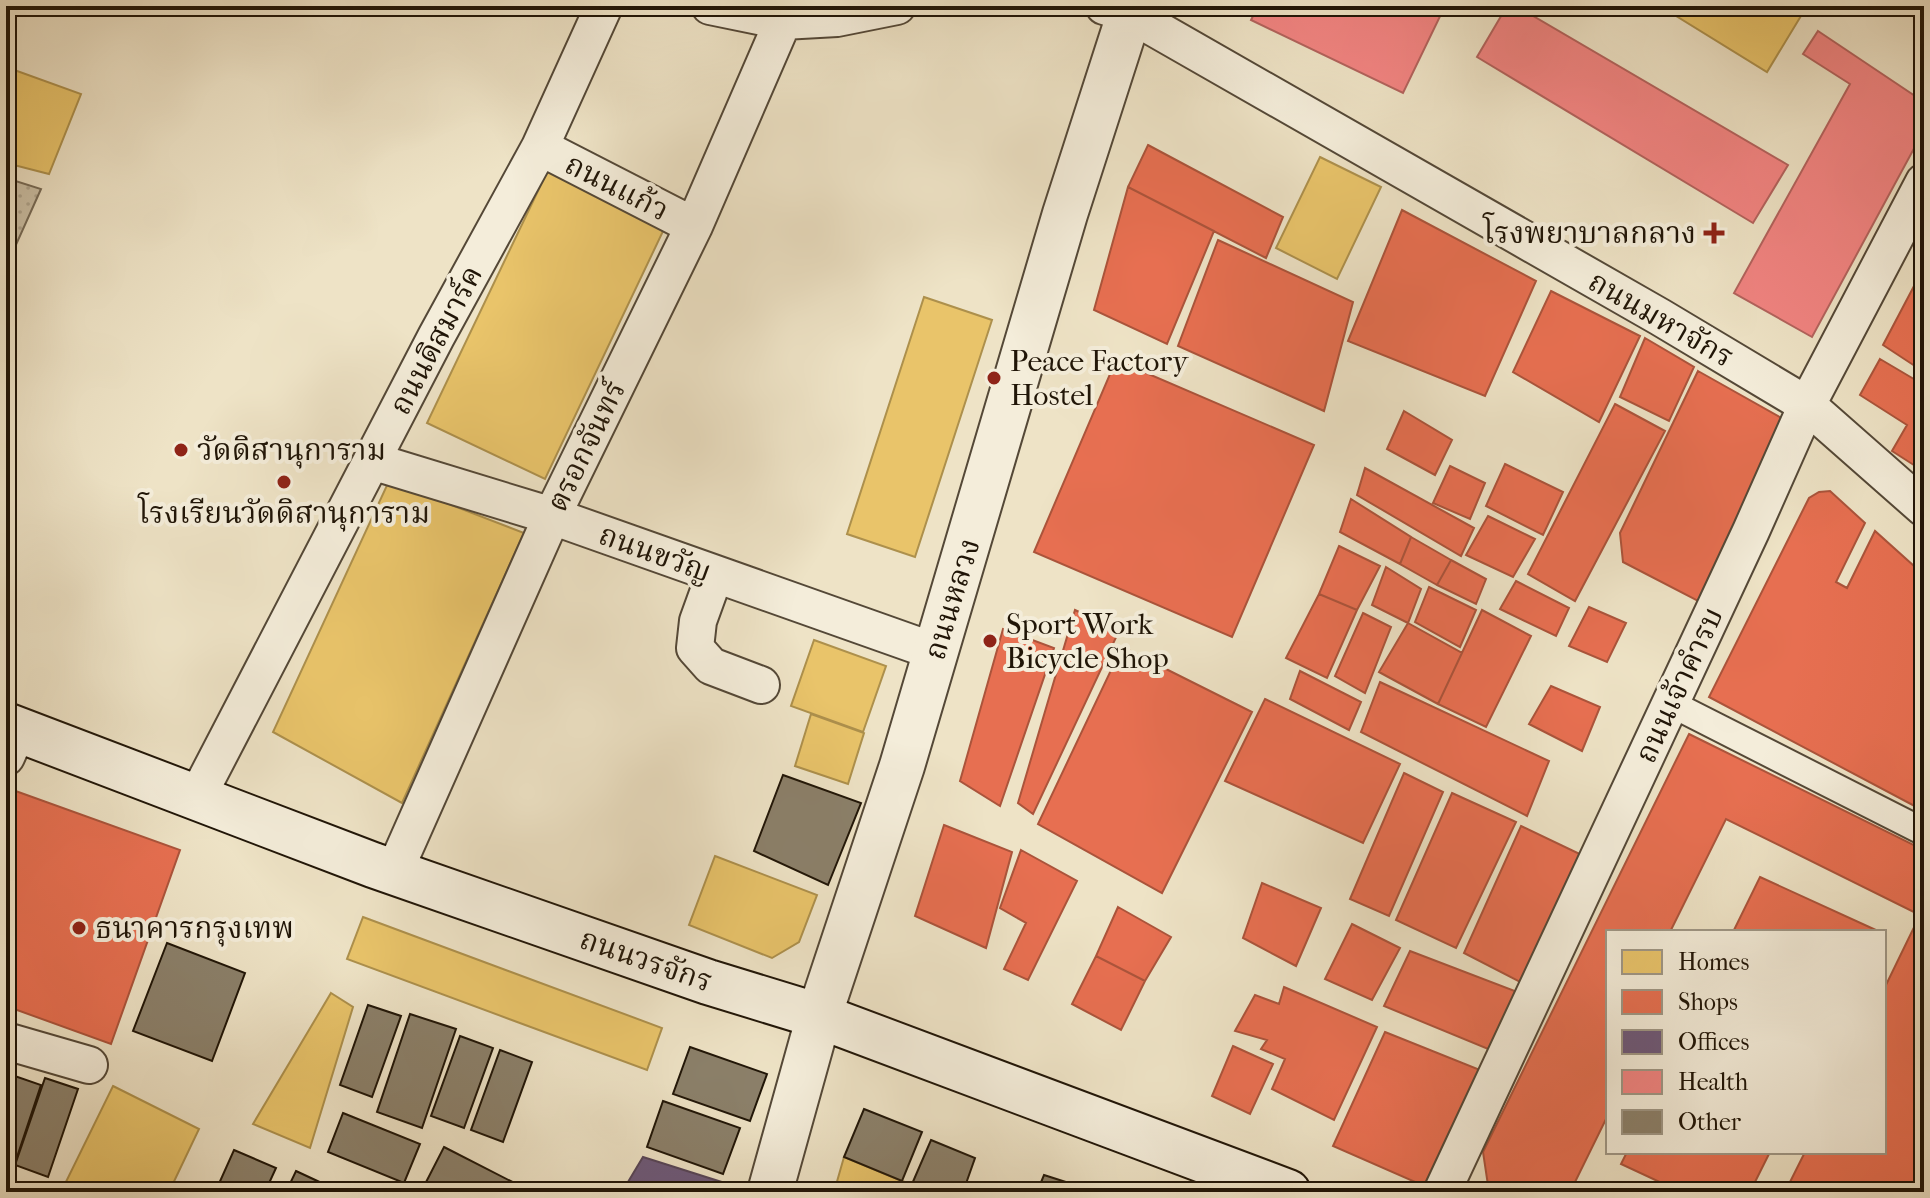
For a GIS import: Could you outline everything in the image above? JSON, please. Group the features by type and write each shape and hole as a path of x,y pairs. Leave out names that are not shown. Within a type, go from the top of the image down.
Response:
{"main road":[{"name":"ถนนหลวง","path":"770,1192 819,1016 902,766 936,652 1122,9"},
{"name":"ถนนวรจักร","path":"10,738 196,799 708,982 819,1016 1288,1192"}],"street":[{"name":"ถนนดิสมาร์ค","path":"196,799 436,337 540,147 604,6"},
{"path":"710,6 783,21 837,18 897,6"},
{"name":"ถนนมหาจักร","path":"1122,9 1660,317 1807,405 1924,508"},
{"name":"ตรอกจันทร์","path":"394,872 552,516 694,226 783,21"},
{"name":"ถนนแก้ว","path":"540,147 694,226"},
{"name":"ถนนเจ้าคำรบ","path":"1442,1192 1807,405 1924,182"},
{"name":"ถนนขวัญ","path":"372,461 552,516 936,652"},
{"path":"715,574 698,621 695,648 711,666 761,685"},
{"path":"1670,703 1924,832"},
{"path":"6,1041 89,1065"}],"shaded area":[{"path":"6,178 41,189 6,267"}],"building: Homes":[{"path":"1660,6 1807,6 1767,72"},
{"path":"6,67 81,94 49,174 6,163"},
{"path":"1320,157 1381,187 1337,279 1276,248"},
{"path":"548,170 665,227 545,479 427,423"},
{"path":"924,297 992,320 915,557 847,534"},
{"path":"389,481 524,533 402,803 273,732"},
{"path":"814,640 886,666 863,732 791,706"},
{"path":"811,714 864,733 848,784 795,766"},
{"path":"715,856 817,895 799,942 772,958 689,925"},
{"path":"363,917 662,1028 647,1070 347,959"},
{"path":"331,993 353,1007 310,1148 253,1124"},
{"path":"113,1086 199,1129 169,1192 61,1192"},
{"path":"844,1157 902,1181 933,1192 834,1192"}],"building: Shops":[{"path":"1148,145 1283,217 1266,258 1128,187"},
{"path":"1128,187 1214,231 1167,344 1094,310"},
{"path":"1402,210 1536,281 1485,396 1348,341"},
{"path":"1218,240 1353,302 1324,411 1178,346"},
{"path":"1924,267 1924,372 1883,345"},
{"path":"1551,291 1640,336 1599,422 1513,372"},
{"path":"1645,338 1694,367 1669,421 1620,397"},
{"path":"1880,359 1924,385 1924,463 1920,469 1892,451 1907,425 1860,395"},
{"path":"1116,360 1314,445 1232,637 1034,552"},
{"path":"1698,371 1785,420 1700,602 1623,562 1620,533"},
{"path":"1615,404 1665,431 1575,601 1528,574"},
{"path":"1404,411 1452,440 1435,475 1387,449"},
{"path":"1505,464 1563,492 1543,535 1486,506"},
{"path":"1450,466 1485,483 1470,519 1433,503"},
{"path":"1365,468 1474,528 1461,556 1357,495"},
{"path":"1830,491 1865,523 1836,582 1847,588 1875,531 1924,575 1924,811 1709,697 1809,498 1819,492"},
{"path":"1351,499 1411,537 1400,564 1340,532"},
{"path":"1488,516 1535,539 1513,577 1466,555"},
{"path":"1411,537 1451,560 1437,585 1400,564"},
{"path":"1339,546 1380,566 1357,610 1319,594"},
{"path":"1451,560 1486,579 1476,604 1437,585"},
{"path":"1386,567 1421,589 1408,623 1372,605"},
{"path":"1516,581 1569,608 1556,636 1500,609"},
{"path":"1429,587 1476,610 1460,647 1415,622"},
{"path":"1319,594 1357,610 1327,678 1286,658"},
{"path":"1589,607 1626,623 1607,662 1569,646"},
{"path":"1075,610 1119,631 1033,814 1018,803"},
{"path":"1482,610 1531,636 1486,727 1438,704"},
{"path":"1363,613 1391,627 1365,693 1335,676"},
{"path":"1408,623 1462,653 1438,704 1379,672"},
{"path":"1003,629 1054,648 1000,806 960,781"},
{"path":"1122,647 1252,712 1162,893 1038,824"},
{"path":"1300,671 1361,702 1349,730 1290,699"},
{"path":"1380,682 1549,761 1527,816 1361,732"},
{"path":"1551,686 1600,707 1582,751 1529,724"},
{"path":"1265,699 1400,764 1363,843 1225,781"},
{"path":"1689,734 1924,850 1924,1192 1785,1192 1804,1154 1886,1154 1886,985 1920,915 1726,819 1671,930 1606,930 1606,1119 1575,1182 1596,1192 1489,1192 1483,1152"},
{"path":"1404,773 1443,792 1389,916 1350,899"},
{"name":"ธนาคารกรุงเทพ","path":"10,789 180,850 111,1044 6,1006 6,801"},
{"path":"1452,793 1516,822 1456,948 1396,920"},
{"path":"944,825 1012,852 986,948 915,916"},
{"path":"1521,826 1586,857 1524,984 1464,953"},
{"path":"1021,850 1077,881 1028,980 1004,969 1026,923 1000,908"},
{"path":"1760,877 1876,930 1734,930"},
{"path":"1262,883 1321,908 1296,966 1243,938"},
{"path":"1118,907 1171,937 1145,981 1096,956"},
{"path":"1352,924 1400,948 1372,1000 1325,979"},
{"path":"1410,951 1520,993 1493,1051 1384,1006"},
{"path":"1096,956 1145,981 1121,1030 1072,1004"},
{"path":"1284,987 1377,1027 1334,1120 1272,1089 1285,1059 1261,1049 1267,1040 1235,1031 1255,995 1279,1004"},
{"path":"1385,1032 1485,1072 1431,1189 1333,1146"},
{"path":"1233,1046 1273,1064 1250,1114 1212,1096"},
{"path":"1626,1154 1769,1154 1750,1192 1681,1192 1621,1164"}],"building: Offices":[{"path":"643,1157 728,1184 726,1192 622,1192"}],"building: Health":[{"path":"1258,6 1445,6 1403,93 1251,20"},
{"path":"1507,6 1516,6 1788,165 1753,223 1477,57"},
{"path":"1818,31 1924,102 1924,130 1812,337 1734,293 1850,84 1803,54"}],"building: Other":[{"path":"783,775 861,803 828,885 754,851"},
{"path":"167,943 245,973 212,1061 133,1031"},
{"path":"368,1005 401,1016 372,1097 340,1085"},
{"path":"410,1014 456,1029 422,1128 377,1112"},
{"path":"460,1036 493,1048 464,1128 431,1116"},
{"path":"690,1047 767,1074 750,1121 673,1094"},
{"path":"500,1050 532,1062 503,1142 471,1130"},
{"path":"6,1073 41,1085 17,1157 6,1153"},
{"path":"45,1078 78,1089 48,1177 15,1165"},
{"path":"663,1101 740,1128 723,1174 647,1147"},
{"path":"864,1109 922,1132 902,1181 844,1157"},
{"path":"343,1113 420,1144 404,1183 328,1152"},
{"path":"931,1140 975,1158 963,1192 933,1192 912,1184"},
{"path":"444,1147 532,1192 425,1192 422,1190"},
{"path":"234,1150 276,1168 265,1192 226,1192 217,1188"},
{"path":"296,1171 341,1192 286,1192"},
{"path":"1044,1175 1097,1192 1037,1192"}],"place":[{"name":"โรงพยาบาลกลาง","path":"1714,233"},
{"name":"Peace Factory Hostel","path":"994,378"},
{"name":"วัดดิสานุการาม","path":"181,450"},
{"name":"โรงเรียนวัดดิสานุการาม","path":"284,482"},
{"name":"Sport Work Bicycle Shop","path":"990,641"},
{"name":"ธนาคารกรุงเทพ","path":"79,928"}]}
